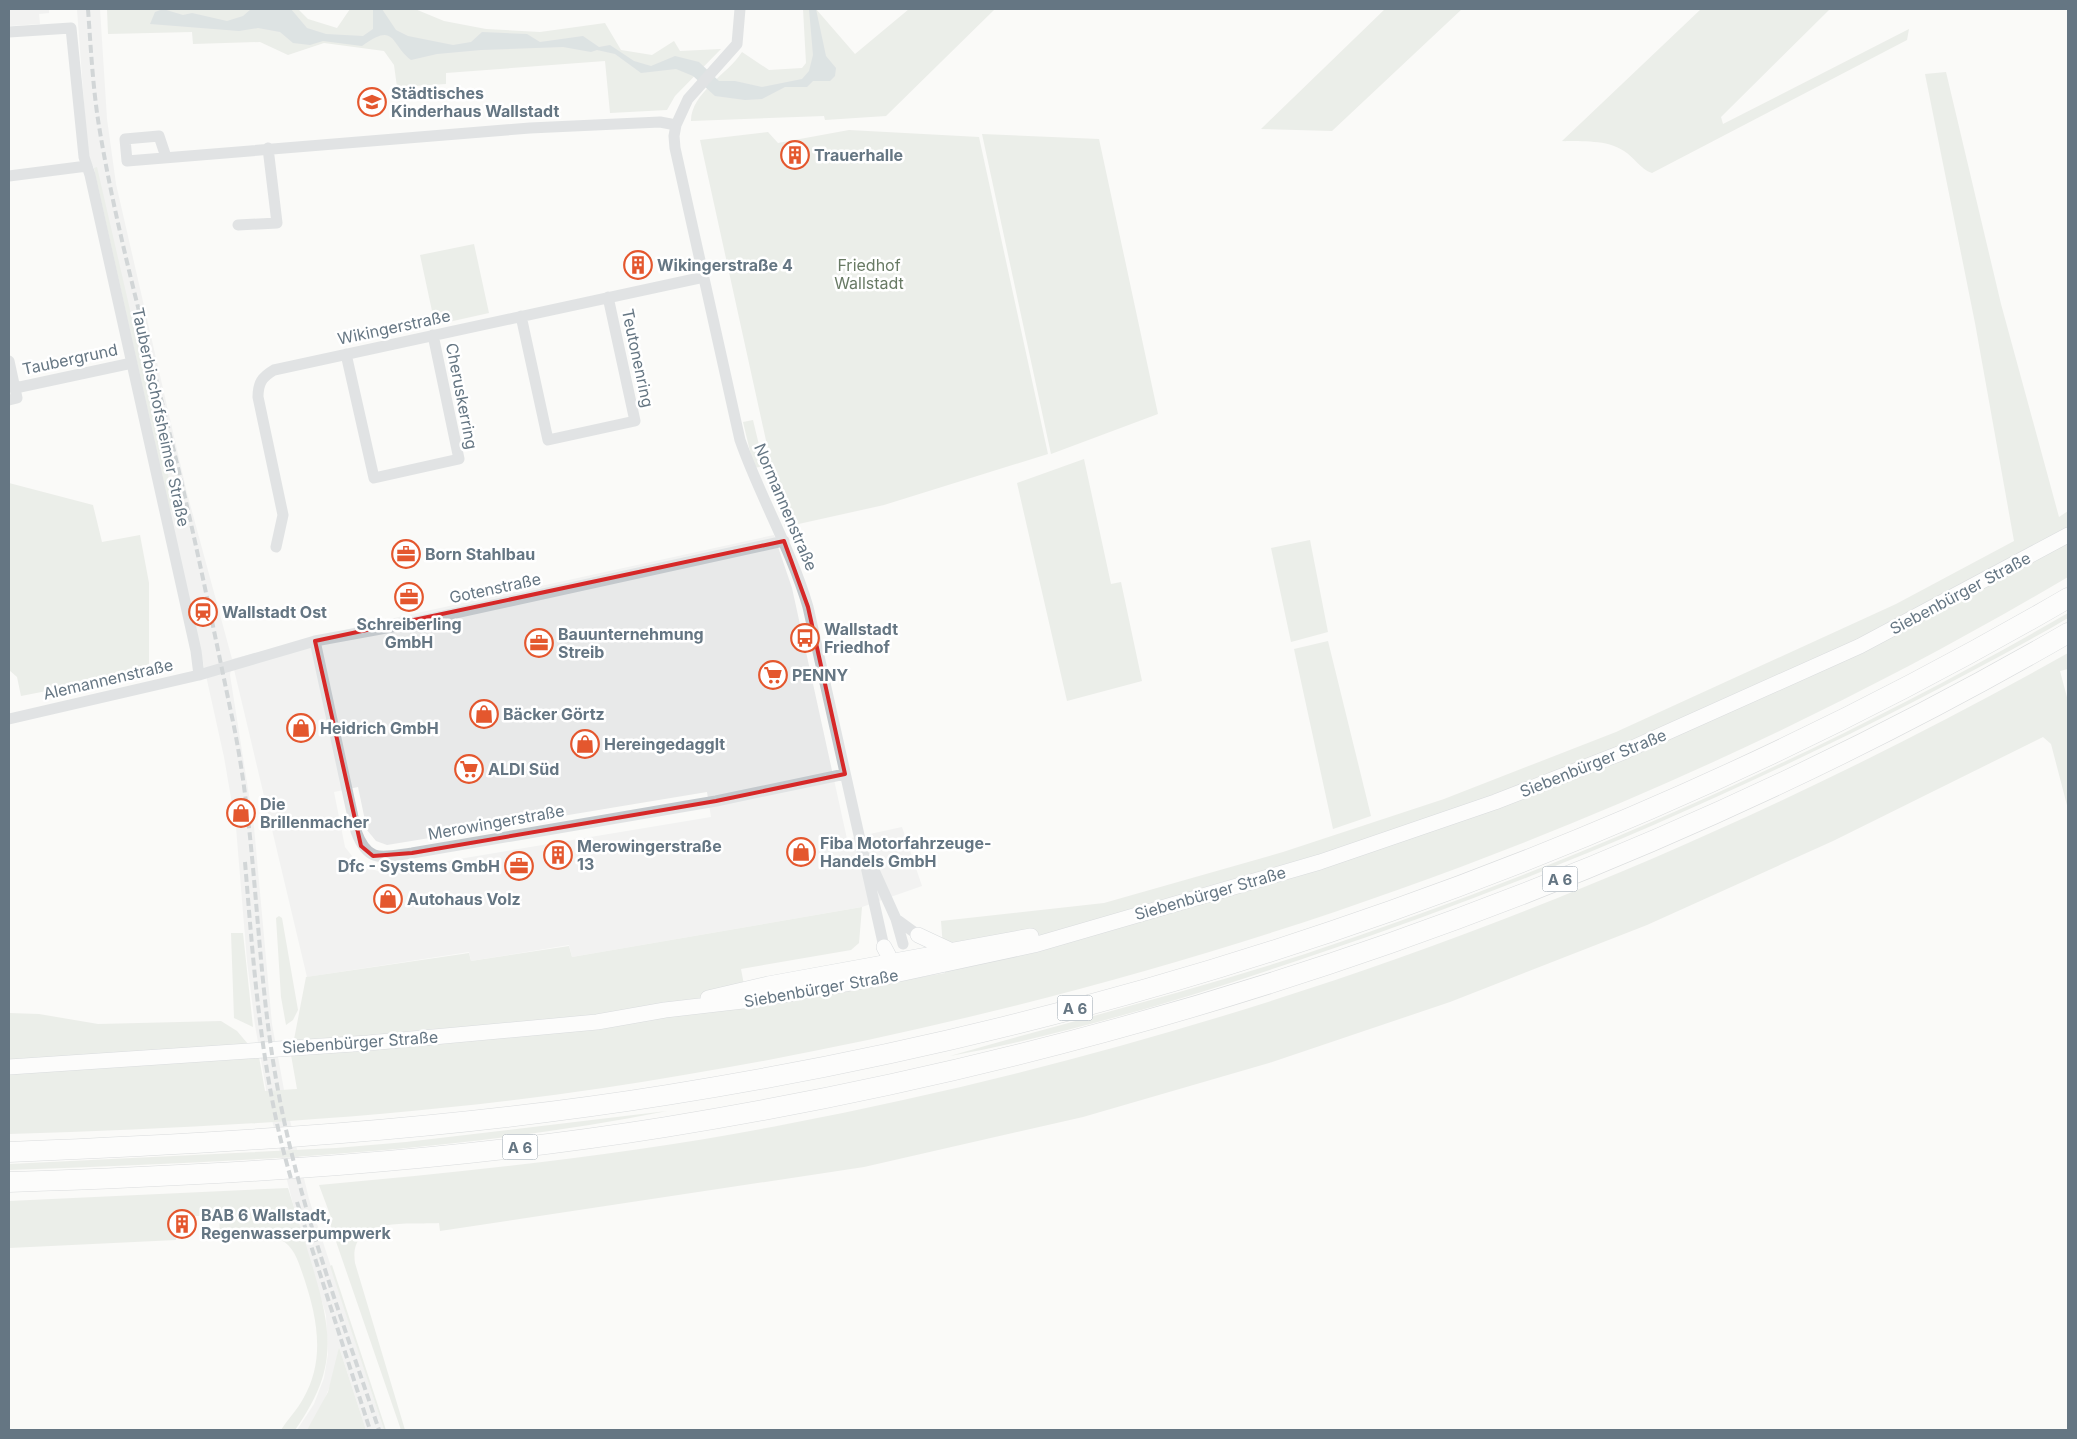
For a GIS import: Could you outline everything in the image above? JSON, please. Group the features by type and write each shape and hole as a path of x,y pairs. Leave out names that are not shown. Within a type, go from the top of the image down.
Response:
{"highway":[{"name":"A 6","path":"9,1152 270,1139 395,1129 536,1114 668,1095 874,1057 1008,1026 1128,994 1272,951 1371,918 1606,828 1833,724 2068,598"},
{"name":"A 6","path":"9,1182 132,1178 319,1167 455,1154 590,1138 763,1110 889,1085 1071,1041 1228,997 1402,940 1607,860 1744,800 1845,752 1980,682 2068,633"}],"main road":[{"name":"Siebenbürger Straße","path":"664,1010 738,990 864,967 1034,945 1320,862 1494,802 1620,753 1860,646 2068,535"},
{"name":"Siebenbürger Straße","path":"9,1067 368,1043 597,1022 664,1010 741,1002 950,950 1092,927"},
{"path":"918,934 950,950"},
{"path":"864,967 879,958 884,946 900,963"},
{"name":"Siebenbürger Straße","path":"9,1061 55,1063"}],"street":[{"path":"166,157 530,128 660,122 676,125 682,110 698,87 738,44 740,9"},
{"name":"Tauberbischofsheimer Straße","path":"9,32 71,28 84,157 196,651 197,670"},
{"name":"Normannenstraße","path":"676,125 674,136 675,148 740,440 749,466 800,579 808,607 884,946"},
{"path":"238,226 277,223 268,148"},
{"path":"9,176 87,166"},
{"name":"Wikingerstraße","path":"276,547 283,515 258,397 258,388 263,377 274,370 704,277"},
{"name":"Teutonenring","path":"521,316 548,440 635,421 608,297"},
{"name":"Cheruskerring","path":"346,354 374,478 459,459 433,335"},
{"name":"Taubergrund","path":"9,361 12,385 17,398 9,400"},
{"name":"Taubergrund","path":"12,385 20,387 132,363"},
{"name":"Gotenstraße","path":"215,671 315,641 396,626 784,541"},
{"name":"Merowingerstraße","path":"315,641 356,831 361,846 373,856 384,857 412,853 716,801 845,774"},
{"name":"Alemannenstraße","path":"9,719 197,670 215,671"},
{"name":"Normannenstraße","path":"862,844 896,919 900,963"},
{"path":"896,919 918,934"}],"highlighted area":[{"path":"784,541 808,607 845,774 716,801 412,853 373,856 361,846 315,641"}],"shaded area":[{"path":"9,9 49,9 49,13 39,14 40,24 9,26"},
{"path":"77,9 100,9 107,119 116,184 187,493 232,659 376,622 774,535 792,588 847,839 902,827 922,886 862,907 572,957 569,945 471,961 469,952 307,977 232,661 230,675 254,827 272,1024 288,1112 309,1199 384,1430 366,1430 339,1347 333,1378 321,1408 307,1430 297,1430 314,1404 324,1378 328,1354 326,1315 292,1200 270,1112 255,1025 247,961 236,827 224,757 94,168 88,158","holes":["358,787 367,830 376,841 387,845 707,792 711,817 381,872 359,865 345,847 334,792"]},
{"path":"163,9 183,15 192,13 227,21 243,16 251,9 291,9 307,28 326,34 363,36 373,29 373,9 382,9 396,30 408,36 453,45 471,42 482,32 527,34 540,42 583,36 599,47 610,45 634,61 651,66 675,56 699,62 719,81 735,81 762,87 802,79 809,71 813,55 809,9 816,9 826,56 836,68 835,76 830,81 813,81 807,87 785,87 762,99 745,100 715,96 693,76 676,69 641,73 615,54 597,50 591,52 563,47 481,50 437,54 411,60 387,35 381,35 362,46 323,41 310,45 293,43 280,32 258,28 239,31 150,24 155,12"}],"green space":[{"path":"107,9 298,9 308,19 337,28 350,9 415,9 444,21 486,29 540,32 605,23 621,50 652,55 674,41 680,51 721,49 675,96 667,110 610,113 605,61 446,73 446,84 397,87 394,65 384,51 324,43 288,55 260,42 193,44 192,32 108,34"},
{"path":"803,9 816,9 855,54 909,9 995,9 886,116 825,120 824,116 691,121 693,111 703,93 742,52 769,70 802,68 806,63"},
{"path":"1385,9 1462,9 1332,131 1261,129"},
{"path":"1701,9 1830,9 1721,117 1723,124 1909,29 1907,40 1652,173 1644,169 1631,156 1617,147 1594,142 1562,141"},
{"path":"1946,72 2001,304 2059,517 2068,511 2068,577 1898,672 1722,758 1543,835 1360,903 1174,962 986,1013 795,1055 603,1088 529,1098 455,1107 307,1120 9,1134 9,1013 39,1014 98,1024 221,1021 237,1031 259,1057 265,1091 297,1089 291,1055 306,977 469,953 471,961 569,946 572,957 862,907 859,943 851,950 741,969 748,1006 945,973 941,921 1104,903 1283,852 1444,799 1616,732 1896,604 2014,541 1975,323 1925,74"},
{"name":"Friedhof Wallstadt","path":"849,130 979,137 1048,454 884,505 785,527 700,140 768,132 778,143"},
{"path":"982,134 1099,139 1158,414 1051,454"},
{"path":"97,167 176,509 170,510 94,168"},
{"path":"474,244 489,313 435,325 420,255"},
{"path":"753,420 764,466 754,468 743,422"},
{"path":"1084,459 1111,584 1121,582 1142,681 1067,701 1017,483"},
{"path":"9,483 93,505 102,542 140,535 149,583 149,671 21,696 17,677 9,670"},
{"path":"1310,540 1328,632 1291,642 1271,548"},
{"path":"2068,613 2068,618 1962,676 1783,766 1692,808 1506,886 1317,954 1181,998 1043,1036 950,1056 1261,968 1404,920 1502,883 1695,803 1791,759 1977,664"},
{"path":"1328,641 1371,816 1333,829 1294,649"},
{"path":"2068,653 2068,669 2060,671 2068,701 2068,809 2051,744 2043,737 1833,841 1647,925 1450,1002 1269,1063 1083,1117 864,1167 440,1231 439,1223 397,1224 370,1230 361,1237 355,1248 355,1263 405,1430 401,1430 330,1224 332,1220 319,1185 437,1174 613,1153 787,1124 956,1088 1122,1045 1285,996 1447,941 1605,878 1762,810 1916,735"},
{"path":"279,916 282,918 298,1010 293,1020 286,1025 281,997 276,918"},
{"path":"231,933 243,933 253,1027 234,1018"},
{"path":"667,1111 586,1126 504,1137 339,1154 9,1170 9,1164 336,1148 406,1142"},
{"path":"288,1188 320,1292 327,1333 327,1352 318,1389 309,1409 295,1430 281,1430 301,1403 310,1384 315,1369 317,1338 309,1293 296,1256 286,1243 275,1238 260,1236 220,1238 219,1215 175,1217 176,1240 9,1248 9,1201"},
{"path":"332,1265 386,1430 384,1430 330,1266"},
{"path":"339,1347 366,1430 307,1430 328,1392"}],"railway":[{"path":"88,9 92,71 107,170 132,282 186,502 240,761 251,850 268,1029 284,1119 306,1209 379,1430"},
{"path":"245,862 260,1024 281,1143 292,1182"},
{"path":"297,1202 370,1430"}],"place":[{"name":"Städtisches Kinderhaus Wallstadt","path":"372,102"},
{"name":"Trauerhalle","path":"795,155"},
{"name":"Wikingerstraße 4","path":"638,265"},
{"name":"Born Stahlbau","path":"406,554"},
{"name":"Schreiberling GmbH","path":"409,597"},
{"name":"Wallstadt Ost","path":"203,612"},
{"name":"Wallstadt Friedhof","path":"805,638"},
{"name":"Bauunternehmung Streib","path":"539,643"},
{"name":"PENNY","path":"773,675"},
{"name":"Bäcker Görtz","path":"484,714"},
{"name":"Heidrich GmbH","path":"301,728"},
{"name":"Hereingedagglt","path":"585,744"},
{"name":"ALDI Süd","path":"469,769"},
{"name":"Die Brillenmacher","path":"241,813"},
{"name":"Fiba Motorfahrzeuge- Handels GmbH","path":"801,852"},
{"name":"Merowingerstraße 13","path":"558,855"},
{"name":"Dfc - Systems GmbH","path":"519,866"},
{"name":"Autohaus Volz","path":"388,899"},
{"name":"BAB 6 Wallstadt, Regenwasserpumpwerk","path":"182,1224"}]}
